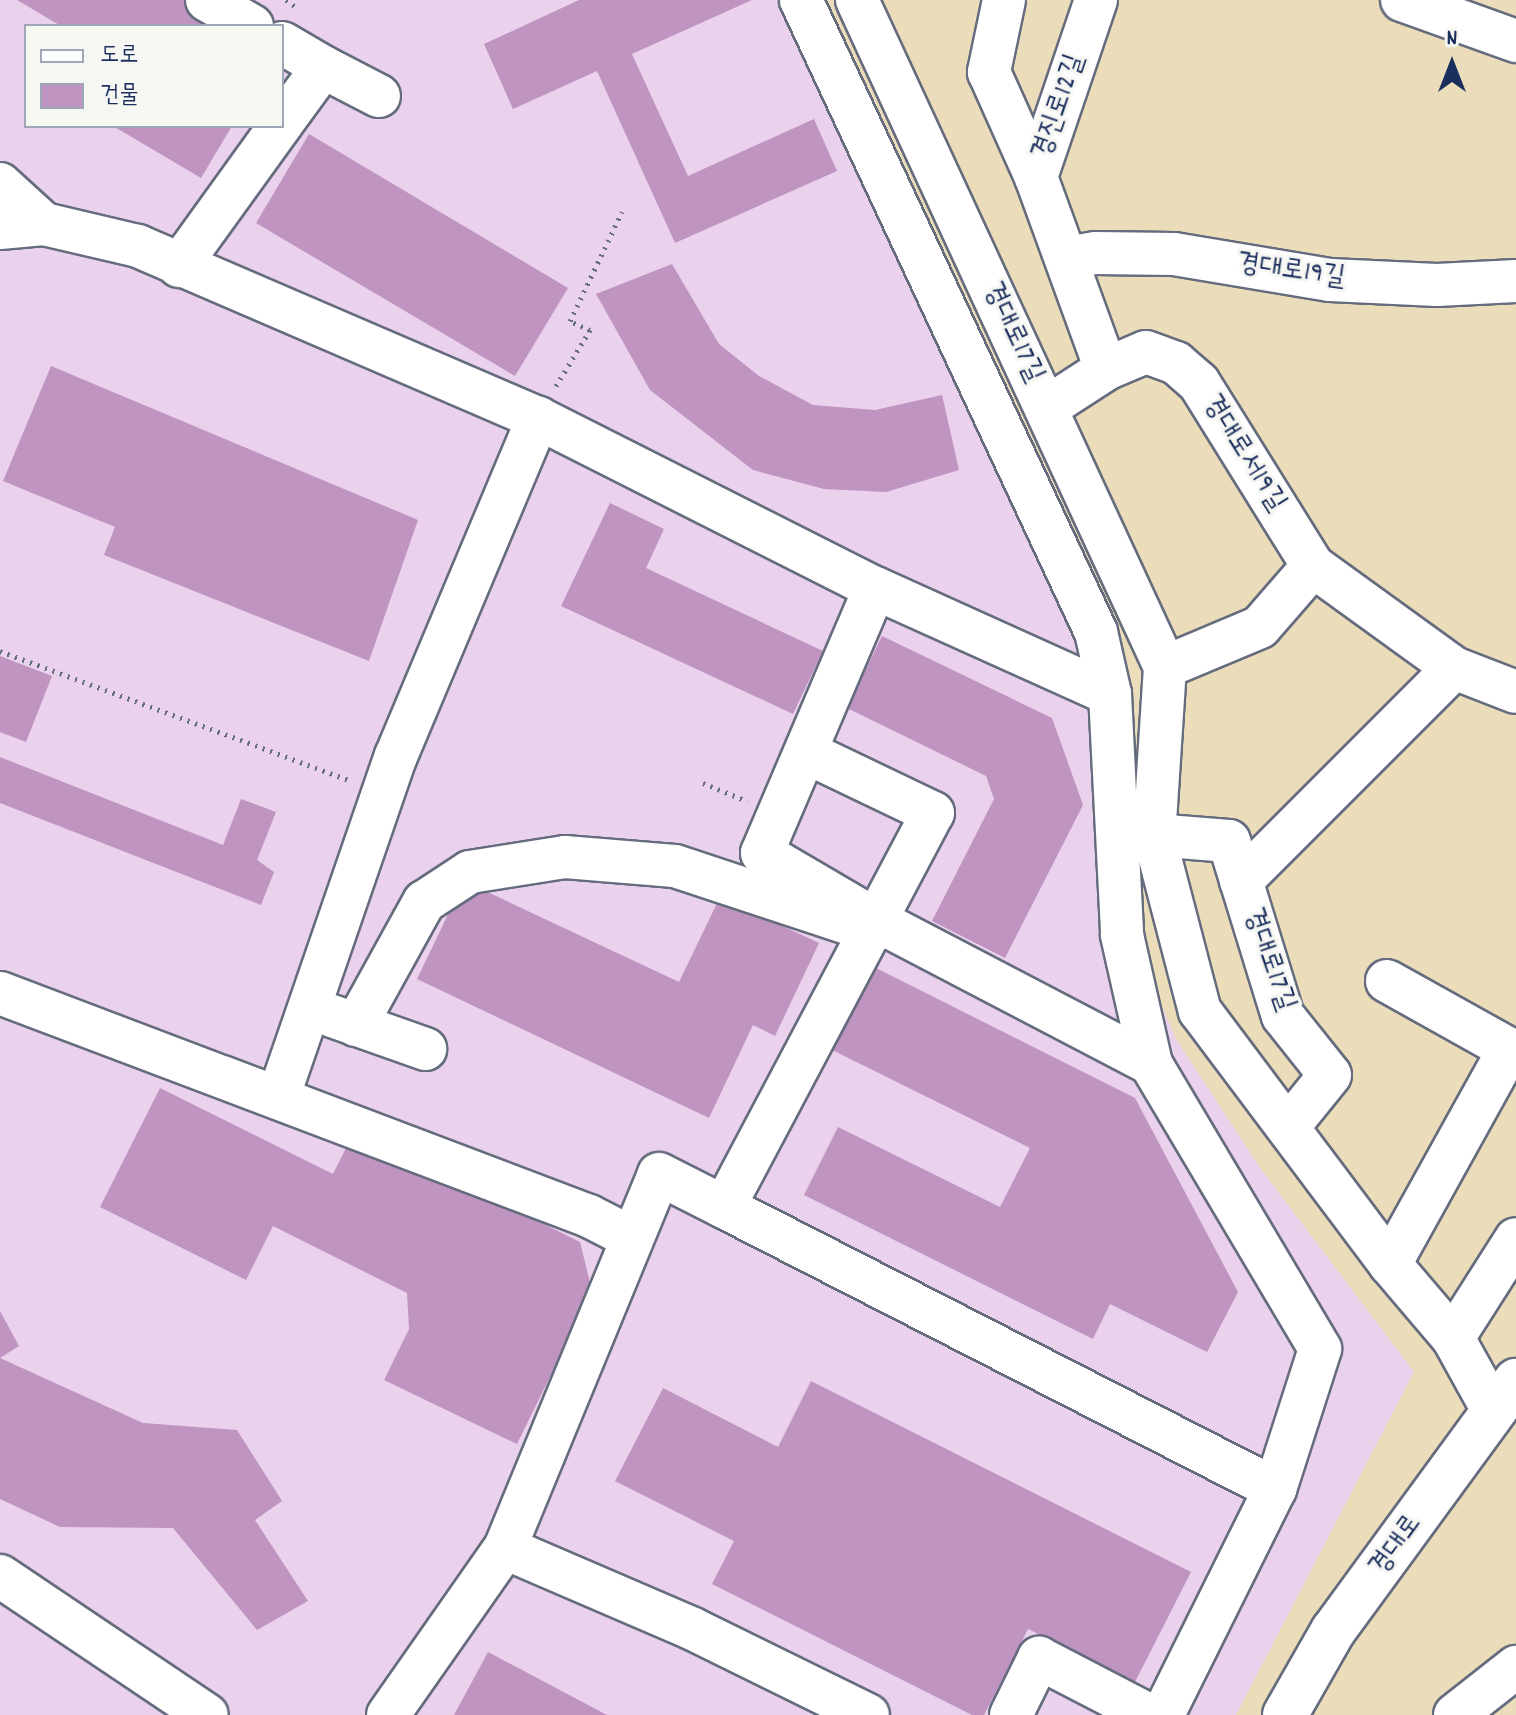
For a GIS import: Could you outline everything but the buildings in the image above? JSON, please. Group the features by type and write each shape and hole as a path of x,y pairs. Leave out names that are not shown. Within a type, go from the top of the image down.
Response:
{"main road":[{"name":"경대로","path":"1285,1715 1333,1631 1505,1396"}],"street":[{"path":"207,0 249,24"},
{"path":"801,0 1096,632 1110,694 1122,935 1151,1064 1320,1349 1275,1489 1163,1715"},
{"name":"경대로17길","path":"857,0 1165,667 1154,835 1200,1011 1390,1264 1453,1338"},
{"path":"1004,0 989,72 1036,177"},
{"name":"경진로12길","path":"1067,258 1036,177 1096,0"},
{"path":"1402,0 1516,41"},
{"path":"284,44 379,96"},
{"path":"284,120 323,67"},
{"path":"179,266 278,128"},
{"path":"0,184 44,224"},
{"path":"0,228 44,224 138,246 538,418 875,588 1110,694"},
{"name":"경대로19길","path":"1067,258 1095,253 1174,254 1330,280 1437,285 1516,281"},
{"path":"1046,408 1106,369 1067,258"},
{"name":"경대로서19길","path":"1106,369 1146,352 1176,363 1199,383 1313,566 1454,668 1516,692"},
{"path":"278,1098 384,792 538,418"},
{"path":"1165,667 1260,627 1313,566"},
{"path":"875,588 808,753 762,853 874,926 1151,1064"},
{"path":"1241,881 1454,668"},
{"path":"724,1207 933,813 808,753"},
{"name":"경대로17길","path":"1154,835 1229,841 1283,1016 1330,1075 1288,1127"},
{"path":"356,1025 424,902 470,872 565,857 675,866 874,926"},
{"path":"1387,981 1513,1051 1390,1264"},
{"path":"0,993 589,1216 630,1237"},
{"path":"309,1008 425,1049"},
{"path":"388,1715 505,1548 630,1237 659,1174 1275,1489"},
{"path":"1505,1396 1453,1338 1516,1239"},
{"path":"505,1548 693,1629 868,1715"},
{"path":"0,1576 207,1715"},
{"path":"1011,1715 1039,1658 1149,1715"},
{"path":"1455,1715 1516,1667"}],"path":[{"path":"538,418 590,330 570,321 622,212"},
{"path":"0,651 384,792"}],"shaded area":[{"path":"0,0 813,0 1113,636 1142,960 1176,1039 1261,1169 1414,1372 1236,1715 0,1715"}]}
